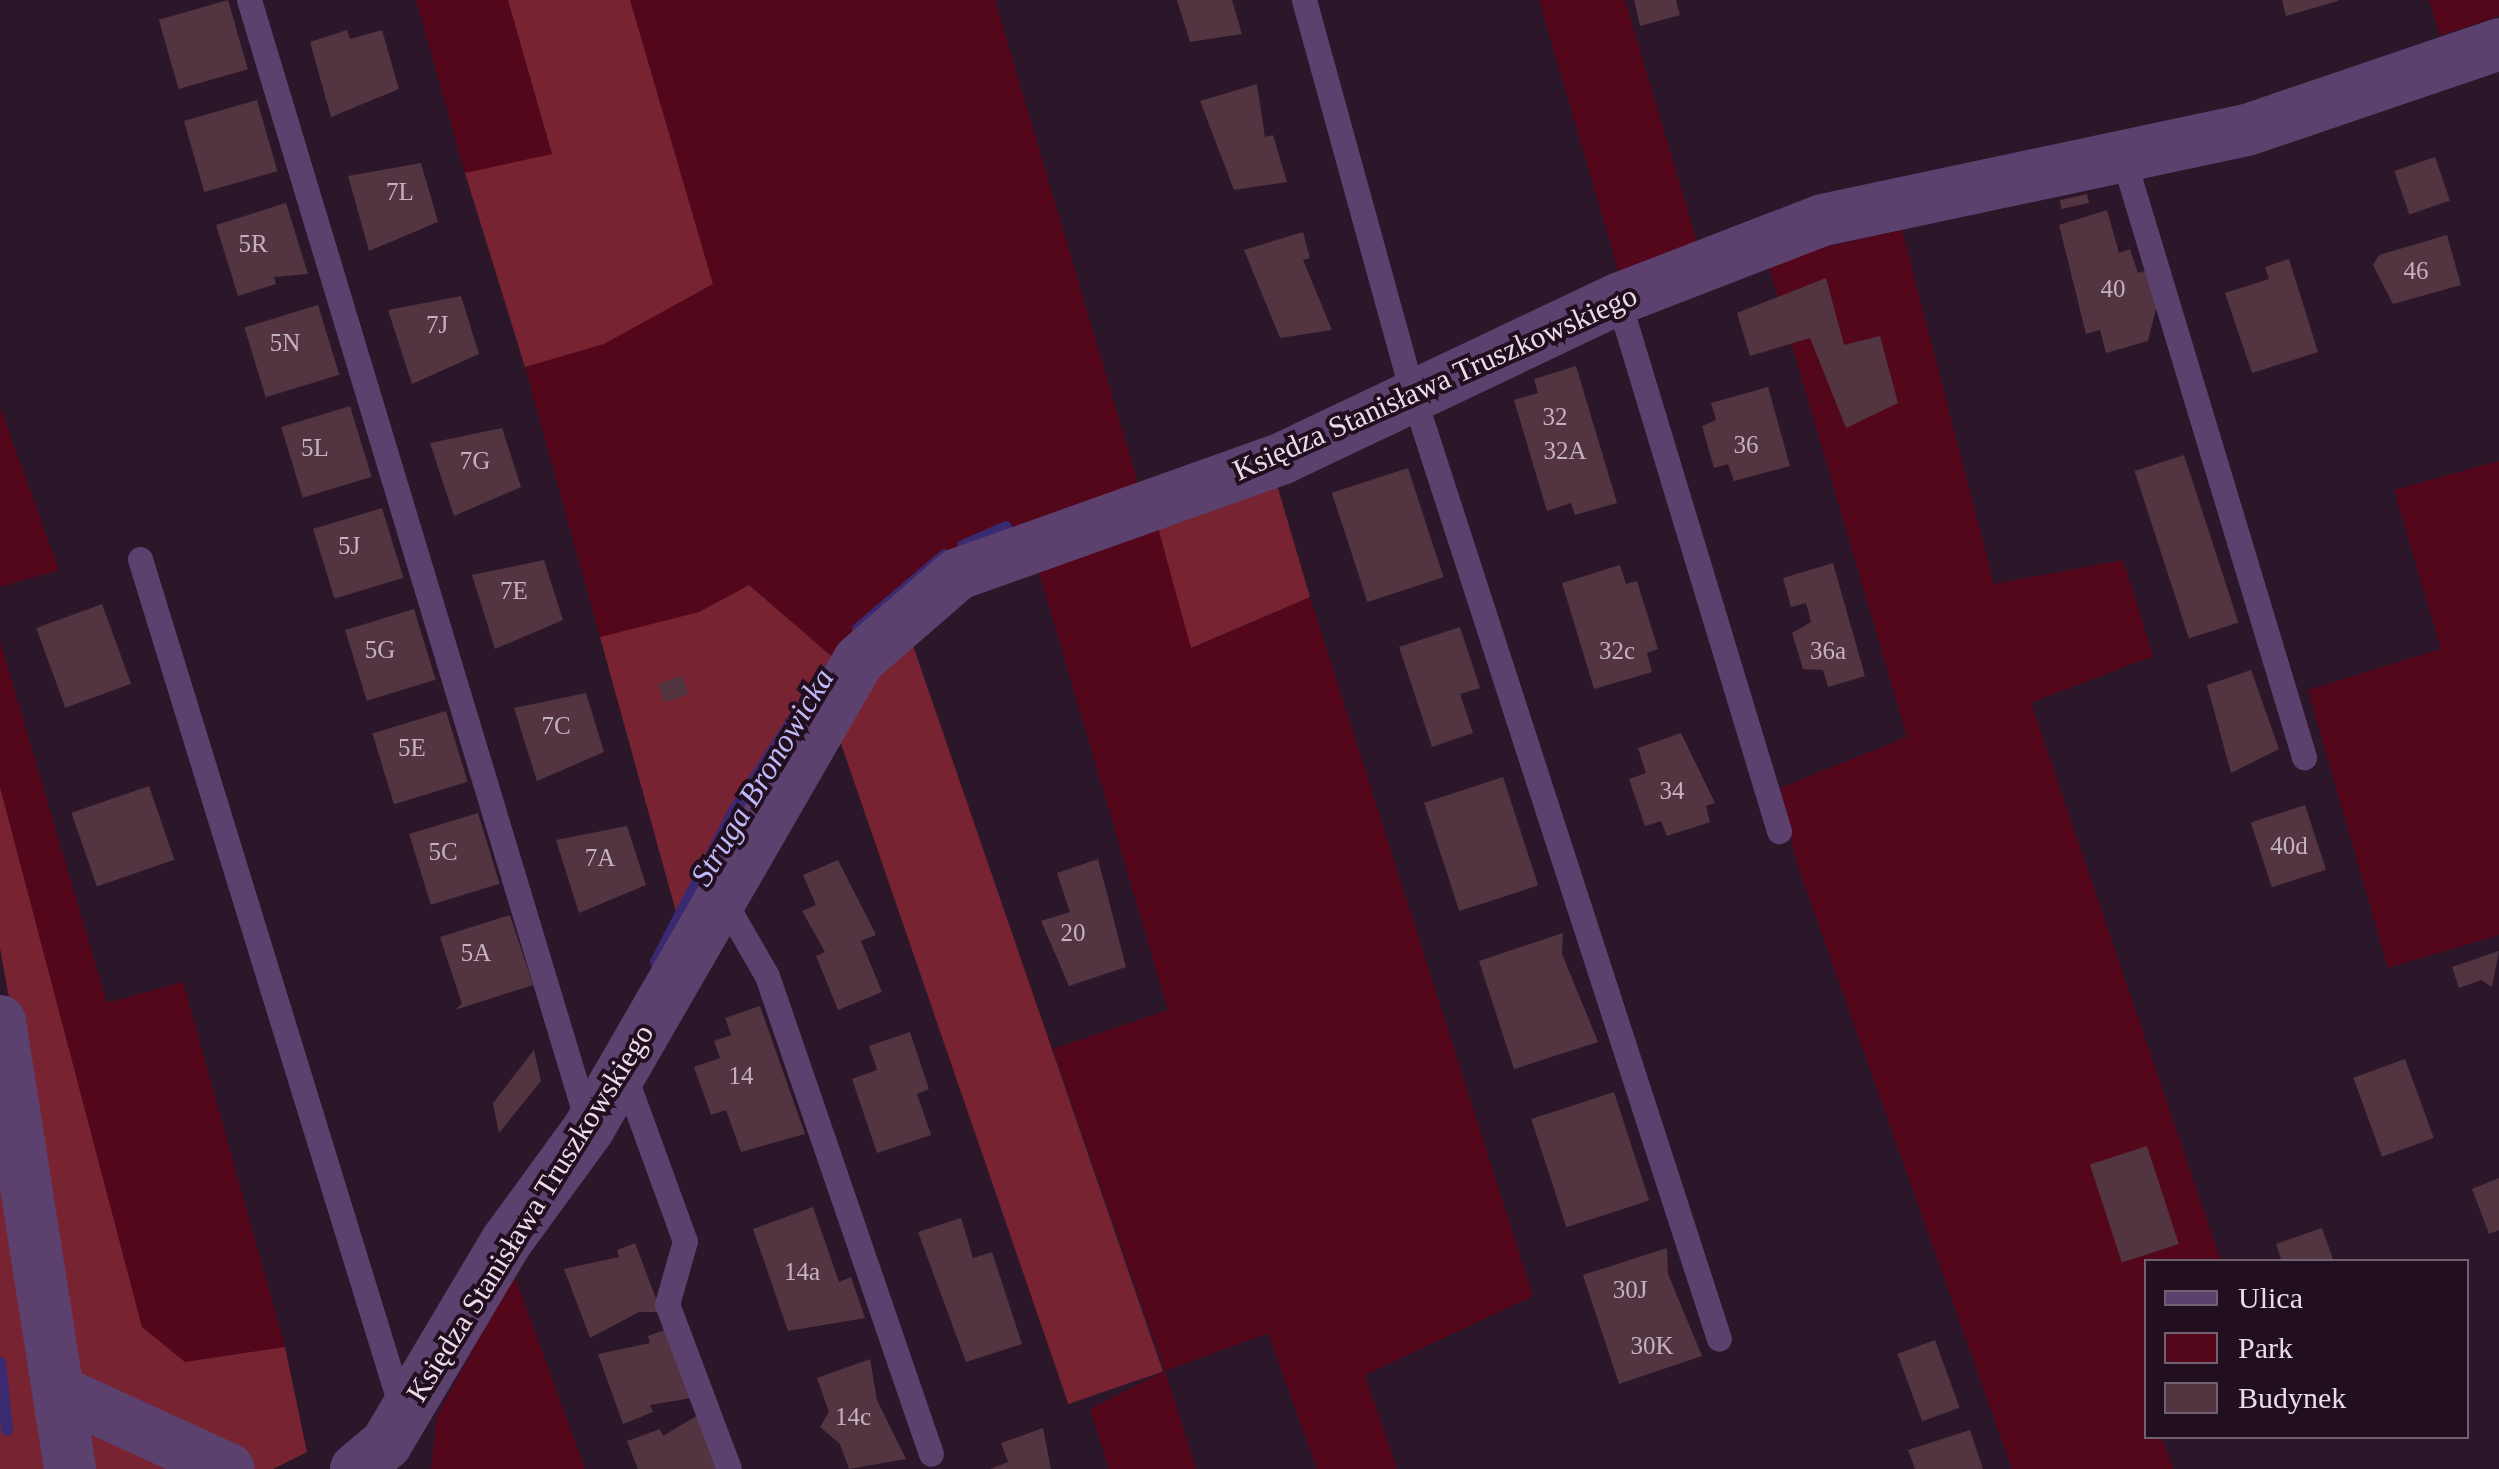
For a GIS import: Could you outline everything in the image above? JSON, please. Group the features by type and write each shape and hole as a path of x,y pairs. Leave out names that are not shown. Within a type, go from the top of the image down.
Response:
{"street":[{"name":"Księdza Stanisława Truszkowskiego","path":"356,1469 404,1416 486,1274 590,1128 824,713 900,616 958,574 1283,458 1618,299 1824,220 2123,157 2369,94 2499,44"},
{"path":"0,1021 62,1393 70,1469"},
{"path":"62,1393 230,1469"}],"lane":[{"path":"249,0 590,1128"},
{"path":"1304,0 1412,396 1720,1339"},
{"path":"2123,157 2304,757"},
{"path":"1618,299 1779,831"},
{"path":"140,559 404,1416"},
{"path":"721,896 768,976 931,1454"},
{"path":"623,1071 685,1241 667,1304 728,1469"}],"green space":[{"path":"416,0 508,0 552,155 465,173"},
{"path":"630,0 995,0 1138,483 838,662 749,585 699,612 600,637 525,367 604,344 713,284"},
{"path":"1539,0 1625,0 1698,245 1622,283"},
{"path":"2429,0 2499,0 2499,16 2440,36"},
{"path":"1902,230 1994,584 2123,560 2153,656 2031,703 2220,1259 2144,1259 2144,1439 2162,1439 2174,1469 2012,1469 1796,861 1780,788 1907,737 1767,260"},
{"path":"0,407 59,570 0,587"},
{"path":"2499,461 2499,935 2388,968 2308,690 2441,649 2394,490"},
{"path":"1157,524 1192,648 1310,597 1533,1296 1365,1375 1397,1469 1317,1469 1268,1333 1165,1371 1053,1049 1168,1010 1036,562"},
{"path":"0,641 107,1003 183,982 285,1347 185,1362 142,1327 0,787"},
{"path":"514,1274 585,1469 431,1469 437,1416"},
{"path":"1165,1371 1196,1469 1109,1469 1090,1409"}],"shaded area":[{"path":"508,0 630,0 713,284 604,344 525,367 465,173 552,154"},
{"path":"1277,485 1310,597 1191,648 1157,524"},
{"path":"749,585 838,662 681,930 600,637 699,612"},
{"path":"909,634 1163,1372 1068,1404 814,667"},
{"path":"0,787 142,1327 185,1362 285,1347 307,1452 273,1469 94,1469 0,948"},
{"path":"0,1134 47,1469 0,1469"}],"building":[{"path":"228,0 248,69 179,89 159,20"},
{"path":"1177,0 1232,0 1242,34 1190,42"},
{"path":"1634,0 1676,0 1680,15 1640,26"},
{"path":"2282,0 2338,0 2338,1 2286,16"},
{"path":"347,30 350,39 382,30 399,89 331,117 310,42"},
{"path":"1257,84 1265,137 1273,135 1287,182 1234,190 1200,101"},
{"path":"257,100 277,171 204,192 184,121"},
{"path":"2435,157 2450,200 2409,214 2394,171"},
{"path":"421,163 438,222 369,251 348,176"},
{"path":"2087,194 2089,203 2062,209 2060,200"},
{"path":"286,203 308,274 274,277 276,284 238,296 216,225"},
{"path":"2107,210 2119,253 2130,249 2138,273 2147,270 2157,305 2148,341 2106,353 2100,330 2086,334 2059,225"},
{"path":"1303,232 1310,258 1303,260 1332,330 1280,338 1244,250"},
{"path":"2447,235 2461,285 2393,304 2373,265 2379,255"},
{"path":"2289,259 2318,352 2252,373 2225,293 2269,279 2265,267"},
{"path":"1826,278 1844,345 1880,336 1898,403 1846,428 1810,338 1750,356 1737,313"},
{"path":"461,296 479,354 412,384 388,310"},
{"path":"318,305 339,375 266,397 244,328"},
{"path":"1576,366 1617,503 1575,515 1571,503 1547,511 1514,400 1538,393 1534,379"},
{"path":"1768,387 1790,466 1734,481 1728,464 1714,468 1702,426 1716,420 1711,403"},
{"path":"350,406 372,477 303,498 281,427"},
{"path":"502,428 521,487 454,516 430,443"},
{"path":"2184,455 2238,622 2189,638 2135,471"},
{"path":"1408,468 1444,577 1367,602 1332,493"},
{"path":"382,508 403,578 334,599 313,529"},
{"path":"544,560 563,620 495,649 472,575"},
{"path":"1833,563 1865,676 1828,687 1823,670 1803,669 1792,633 1811,622 1806,603 1791,607 1783,578"},
{"path":"1620,565 1626,584 1637,581 1658,649 1647,653 1652,672 1594,689 1562,583"},
{"path":"102,604 131,684 65,708 36,628"},
{"path":"414,609 436,680 367,701 345,630"},
{"path":"1460,627 1480,688 1460,694 1473,733 1432,747 1399,647"},
{"path":"2251,670 2279,749 2231,773 2207,685"},
{"path":"682,675 689,694 664,703 658,684"},
{"path":"586,693 604,752 537,781 514,708"},
{"path":"446,711 468,782 394,804 372,734"},
{"path":"1681,733 1715,803 1706,806 1710,822 1667,836 1661,821 1645,826 1629,779 1646,773 1638,748"},
{"path":"1503,777 1538,885 1459,911 1424,803"},
{"path":"149,786 174,860 97,886 71,813"},
{"path":"2305,805 2326,870 2272,887 2251,823"},
{"path":"478,813 500,884 431,905 409,834"},
{"path":"627,826 646,885 579,913 556,840"},
{"path":"1098,859 1126,967 1069,986 1041,921 1070,912 1057,873"},
{"path":"838,860 876,935 861,941 882,992 838,1010 816,956 825,952 802,911 816,905 803,875"},
{"path":"510,915 533,985 455,1010 462,1004 440,937"},
{"path":"1563,933 1562,954 1598,1042 1514,1069 1479,961"},
{"path":"2499,951 2492,987 2481,980 2459,988 2452,967"},
{"path":"760,1006 805,1134 741,1152 726,1110 711,1115 694,1067 720,1058 714,1041 731,1035 725,1018"},
{"path":"910,1032 929,1089 917,1094 931,1135 877,1153 852,1079 877,1070 869,1046"},
{"path":"534,1050 541,1081 499,1133 493,1103"},
{"path":"2405,1059 2434,1138 2382,1157 2353,1078"},
{"path":"1614,1092 1649,1200 1566,1227 1531,1119"},
{"path":"2147,1146 2179,1244 2122,1262 2090,1165"},
{"path":"2499,1178 2499,1230 2489,1234 2472,1189"},
{"path":"813,1207 839,1282 851,1277 865,1318 788,1331 753,1229"},
{"path":"961,1218 973,1258 992,1252 1022,1344 966,1362 918,1232"},
{"path":"2322,1228 2333,1259 2281,1259 2276,1244"},
{"path":"635,1243 661,1312 639,1312 590,1338 564,1269 619,1257 617,1250"},
{"path":"1667,1248 1668,1274 1702,1356 1619,1384 1583,1275"},
{"path":"667,1329 692,1398 650,1405 653,1412 623,1424 598,1354 650,1343 648,1336"},
{"path":"1935,1340 1960,1408 1922,1421 1897,1354"},
{"path":"870,1359 877,1400 906,1459 849,1469 840,1444 820,1427 829,1412 817,1378"},
{"path":"698,1415 718,1469 638,1469 627,1441 660,1429 663,1436"},
{"path":"1043,1428 1051,1469 990,1469 1008,1462 1001,1443"},
{"path":"1970,1430 1983,1469 1915,1469 1908,1450"}],"waterway":[{"name":"Struga Bronowicka","path":"963,546 1006,527"},
{"name":"Struga Bronowicka","path":"858,629 945,555"},
{"name":"Struga Bronowicka","path":"656,962 734,811 824,672"},
{"path":"0,1363 7,1430"}]}
